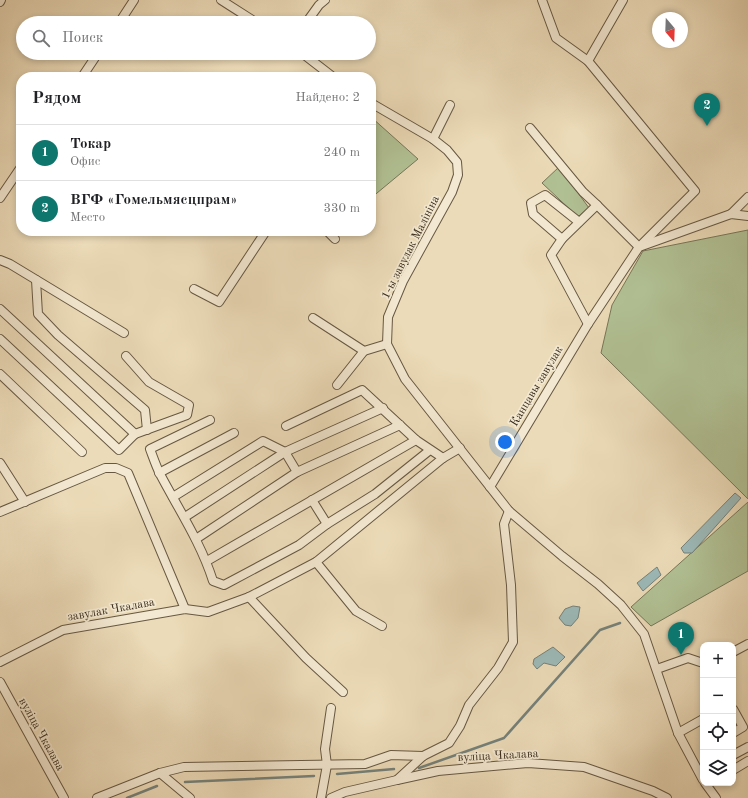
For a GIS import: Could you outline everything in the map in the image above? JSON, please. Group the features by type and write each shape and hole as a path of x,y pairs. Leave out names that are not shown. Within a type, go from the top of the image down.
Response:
{"street":[{"path":"124,16 134,0"},
{"path":"221,0 246,16"},
{"path":"311,16 319,5 325,0"},
{"path":"542,0 556,38 588,61 623,0"},
{"path":"85,72 93,60"},
{"path":"311,60 327,72"},
{"name":"Канцавы завулак","path":"490,487 588,324 638,247 695,191 588,61"},
{"path":"433,138 450,105"},
{"name":"1-ы завулак Малініна","path":"376,106 433,138 447,150 457,162 458,175 452,192 403,281 388,316 387,344"},
{"path":"530,128 583,192 638,247 731,214 748,197"},
{"path":"0,198 16,174"},
{"path":"562,239 533,214 531,203 545,195 579,222"},
{"path":"588,324 551,255 562,239 597,206"},
{"path":"731,214 748,216"},
{"path":"194,289 219,302 263,236"},
{"path":"332,236 335,239"},
{"path":"0,260 10,264 124,333"},
{"path":"36,280 38,314 58,335 145,410 146,430"},
{"path":"0,309 135,434"},
{"path":"313,318 364,351"},
{"path":"0,339 119,450 135,434 187,415 189,405 149,382 126,356"},
{"path":"337,385 364,351 387,344 406,379 509,511 598,584 621,605 644,634 678,733 700,773"},
{"path":"0,374 82,452"},
{"path":"286,426 362,390 416,440 443,458"},
{"path":"184,518 285,452 383,408"},
{"path":"210,420 150,449 159,473 207,561 213,581 224,585 299,545 327,524 375,494 430,450"},
{"path":"196,539 297,472 400,424"},
{"path":"159,473 234,433"},
{"path":"207,561 416,440"},
{"path":"173,497 263,441 285,452 297,472"},
{"name":"завулак Чкалава","path":"0,662 63,630 185,609 208,612 249,596 316,562 443,458 460,448"},
{"path":"0,463 25,502"},
{"path":"0,512 105,468 116,468 128,473 185,609"},
{"path":"312,500 327,524"},
{"path":"397,780 423,756 449,743 460,726 469,705 498,668 513,642 511,585 504,524 509,511"},
{"path":"316,562 356,611 382,626"},
{"path":"249,596 306,658 343,692"},
{"path":"736,650 748,644"},
{"path":"657,669 688,658 700,662"},
{"name":"вуліца Чкалава","path":"0,682 64,798"},
{"path":"321,798 327,765 325,749 331,708"},
{"path":"736,714 743,727 736,731"},
{"path":"678,733 700,721"},
{"path":"736,754 748,747"},
{"path":"98,798 160,773 184,768 365,764 391,755 423,756"},
{"path":"736,768 748,761"},
{"name":"вуліца Чкалава","path":"331,798 346,792 438,771 528,763 584,767 653,791 668,798"},
{"path":"160,773 190,798"},
{"path":"708,786 716,798"}],"green space":[{"path":"376,121 418,159 376,194"},
{"path":"559,167 589,208 578,217 542,183"},
{"path":"748,230 748,499 601,353 612,305 643,251"},
{"path":"748,502 748,571 651,626 631,607"}],"water":[{"path":"735,493 741,498 692,553 684,553 681,548"},
{"path":"657,567 661,575 643,591 637,583"},
{"path":"573,606 580,607 578,618 571,626 565,625 559,618 565,609"},
{"path":"553,647 565,657 556,666 544,663 537,669 533,664 534,659"}],"waterway":[{"path":"419,768 504,738 600,630 620,623"},
{"path":"337,774 394,769"},
{"path":"185,782 314,776"},
{"path":"127,798 157,786"}],"place":[{"name":"ВГФ «Гомельмясцпрам»","path":"707,126"},
{"name":"Токар","path":"681,655"}]}
